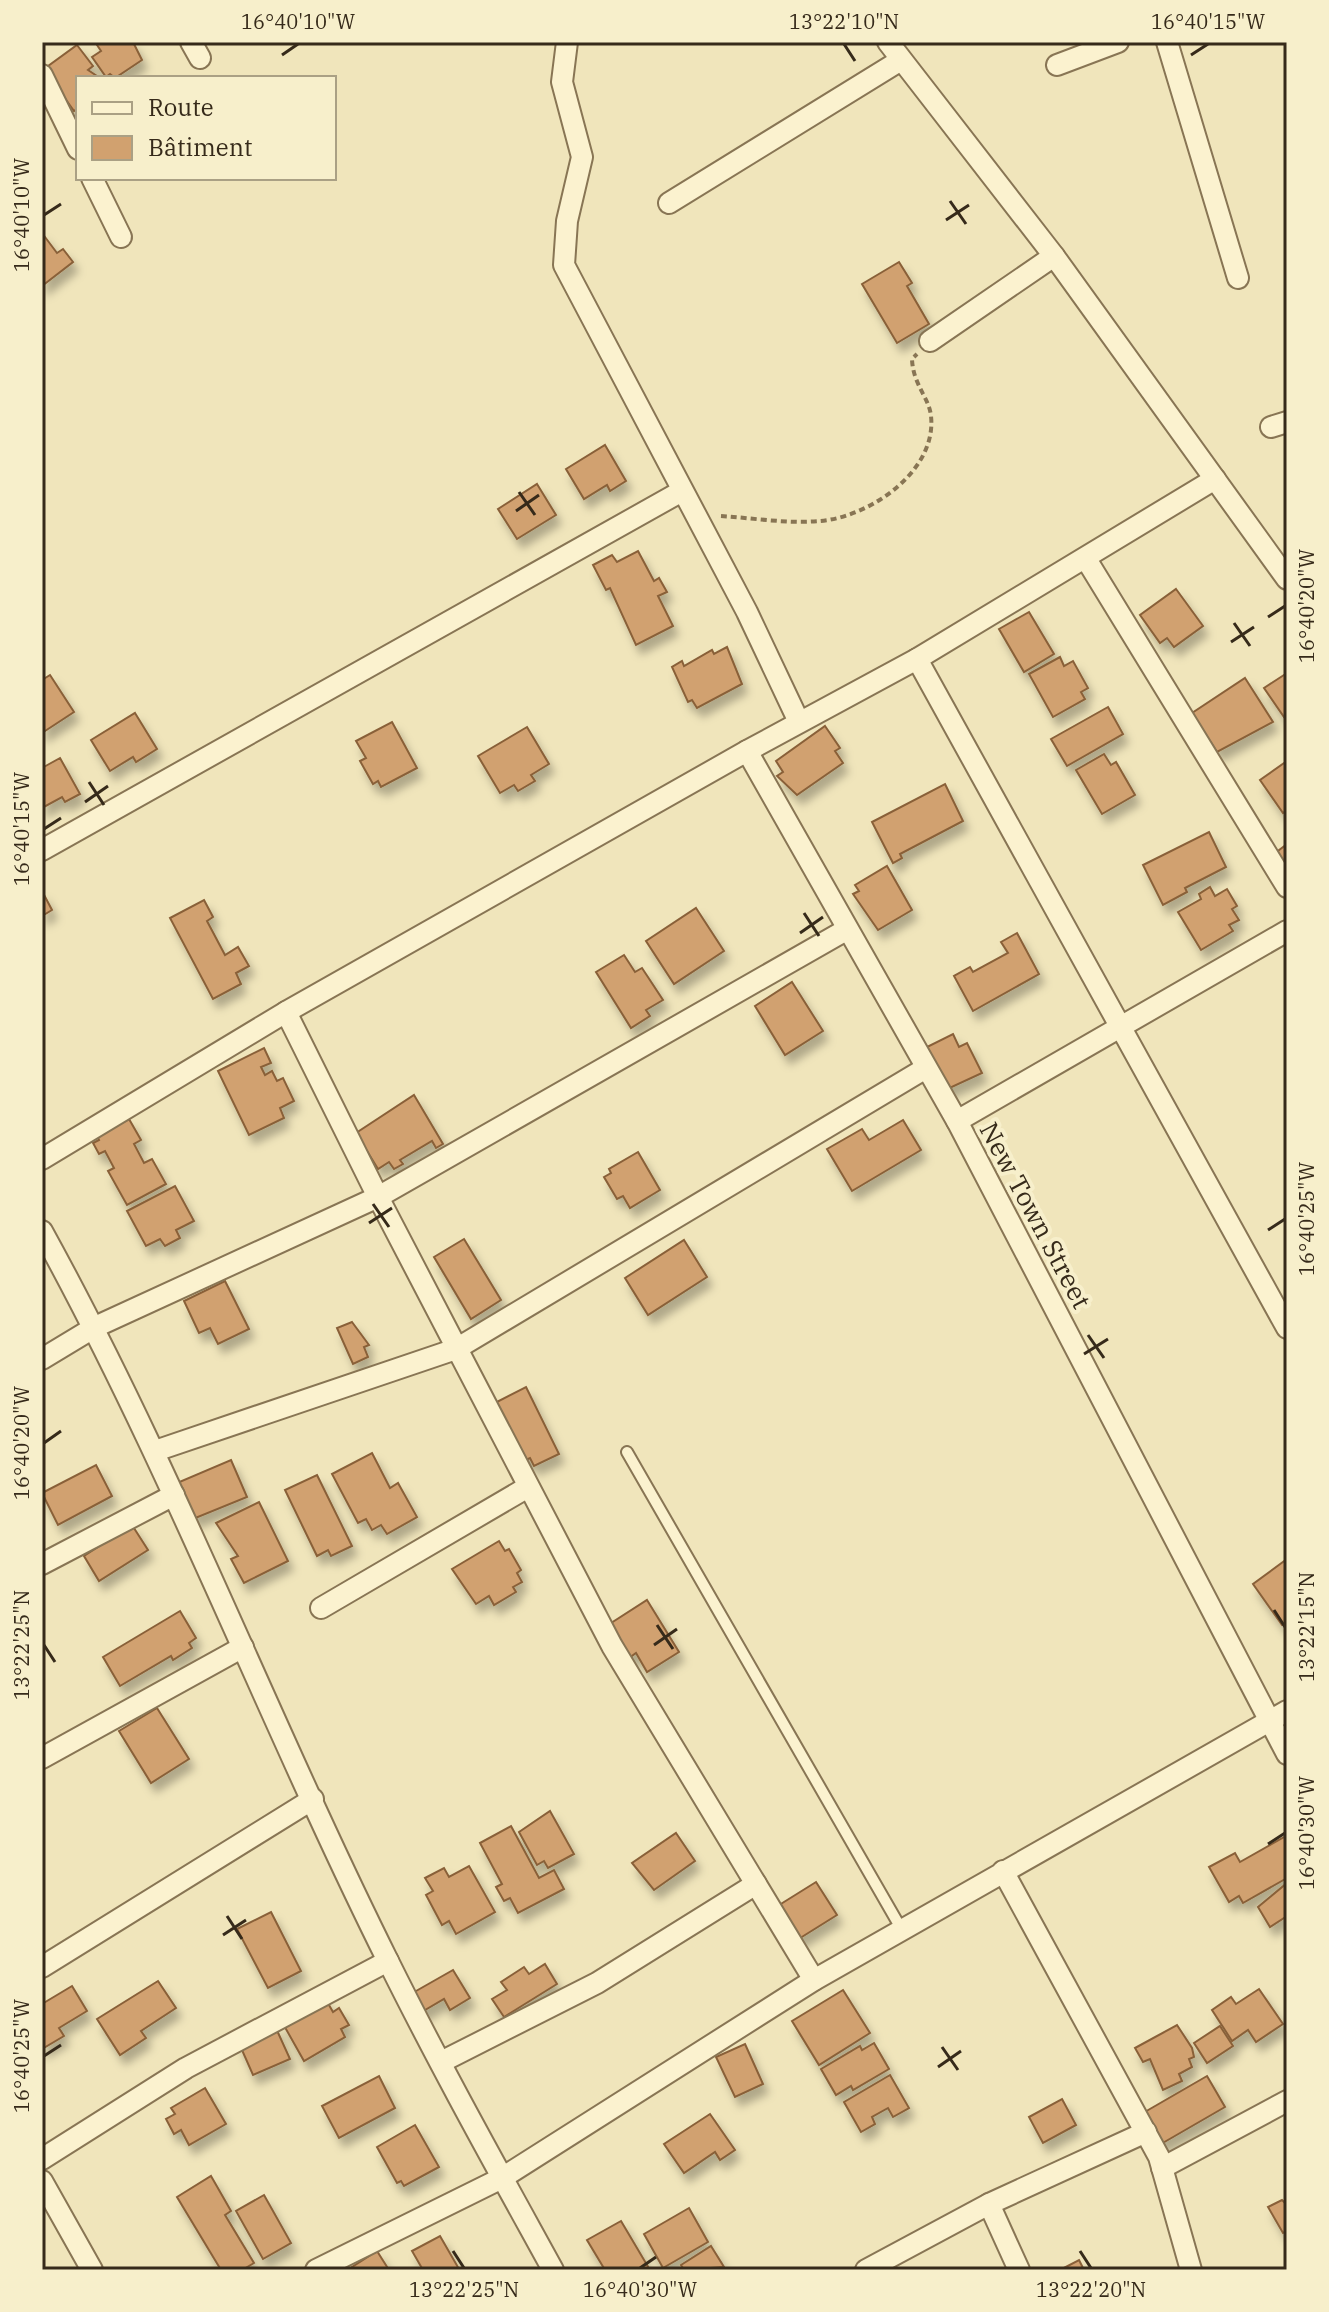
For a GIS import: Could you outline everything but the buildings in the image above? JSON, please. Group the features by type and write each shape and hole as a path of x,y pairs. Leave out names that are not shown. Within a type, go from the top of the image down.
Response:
{"street":[{"path":"567,42 562,82 582,157 567,221 564,265 696,514 799,722"},
{"path":"888,42 1054,256 1287,579"},
{"path":"1057,65 1118,42"},
{"path":"1167,42 1238,278"},
{"path":"669,203 901,60"},
{"path":"42,75 76,145"},
{"path":"93,180 121,237"},
{"path":"930,341 1054,256"},
{"path":"42,1159 286,1012 747,751 917,659 1215,479"},
{"path":"42,850 682,491"},
{"path":"1086,559 1287,887"},
{"path":"917,659 1287,1328"},
{"name":"New Town Street","path":"747,751 957,1121 1279,1716 1287,1754"},
{"path":"42,1359 95,1327 378,1197 846,930"},
{"path":"957,1121 1287,931"},
{"path":"286,1012 456,1349 612,1646 814,1980"},
{"path":"155,1451 456,1349 926,1068"},
{"path":"42,1231 95,1327 155,1451 388,1961 553,2270"},
{"path":"321,1608 528,1487"},
{"path":"42,1564 174,1495"},
{"path":"42,1758 243,1647"},
{"path":"316,2270 502,2178 814,1980 1279,1716"},
{"path":"42,1967 313,1799"},
{"path":"1003,1871 1146,2132 1162,2168 1191,2270"},
{"path":"441,2062 597,1983 756,1884"},
{"path":"42,2159 186,2068 388,1961"},
{"path":"1162,2168 1287,2101"},
{"path":"866,2270 989,2204 1146,2132"},
{"path":"42,2181 92,2270"},
{"path":"989,2204 1019,2270"}],"lane":[{"path":"627,1452 902,1930"}],"path":[{"path":"696,514 821,521 853,514 888,493 910,476 927,449 931,414 912,378 912,359 930,341"}]}
